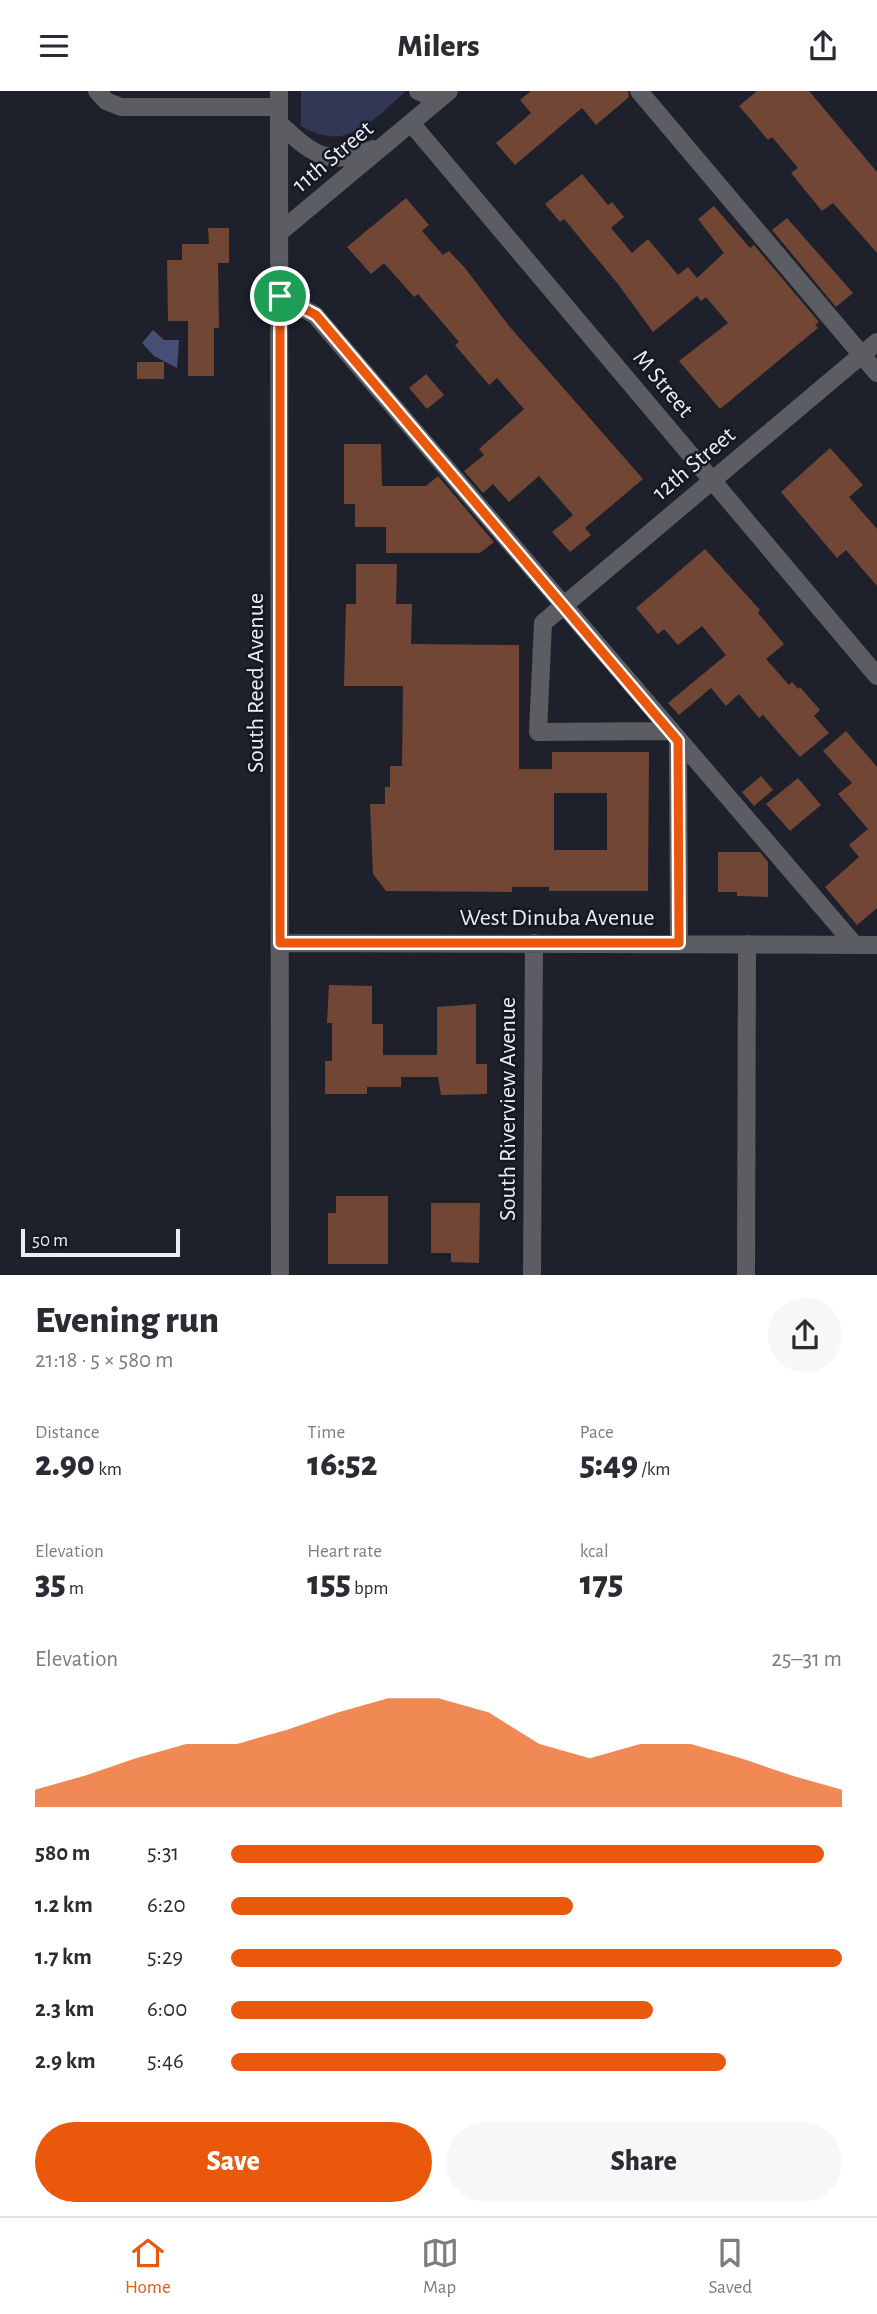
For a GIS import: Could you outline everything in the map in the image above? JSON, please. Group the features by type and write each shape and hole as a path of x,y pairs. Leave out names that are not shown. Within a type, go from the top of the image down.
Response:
{"street":[{"path":"97,91 106,101 121,107 279,107 304,146 324,157 348,157 386,144"},
{"path":"418,91 443,95"},
{"path":"639,91 877,373"},
{"name":"11th Street","path":"280,232 443,95"},
{"name":"South Reed Avenue","path":"279,107 280,1275"},
{"name":"M Street","path":"411,123 877,676"},
{"path":"280,296 316,315 854,944"},
{"name":"12th Street","path":"674,736 538,732 543,624 877,342"},
{"path":"674,736 679,943"},
{"name":"West Dinuba Avenue","path":"280,943 877,944"},
{"name":"South Riverview Avenue","path":"532,1275 534,943"},
{"path":"746,1275 747,944"}],"shaded area":[{"path":"301,91 406,91 358,130 346,135 332,136 318,134 301,126"},
{"path":"153,330 164,340 179,340 177,368 154,356 142,343"}],"building":[{"path":"531,91 628,91 629,97 596,125 582,108 515,165 496,143 531,113 520,100"},
{"path":"757,91 809,91 877,172 877,253 833,203 822,211 791,173 798,168 772,137 768,140 739,106"},
{"path":"582,174 608,205 612,202 624,217 611,228 632,253 648,239 678,275 688,267 697,278 724,253 698,219 714,206 750,248 754,245 819,322 815,325 818,328 720,409 679,361 728,323 706,297 701,301 697,296 653,332 618,284 564,219 560,222 545,204"},
{"path":"406,198 429,225 422,231 443,255 449,251 465,268 509,326 643,479 585,528 591,535 570,552 552,532 573,515 539,476 509,502 493,484 483,493 464,471 484,455 479,449 524,409 497,378 489,385 455,345 459,342 418,294 414,297 384,263 371,274 347,247"},
{"path":"787,218 853,293 836,307 772,230"},
{"path":"208,228 229,228 229,263 218,263 219,328 214,328 214,376 188,376 188,321 168,321 167,260 182,260 182,244 209,244"},
{"path":"137,362 164,362 164,379 137,379"},
{"path":"426,374 444,395 427,409 409,388"},
{"path":"344,444 381,444 382,486 426,486 438,476 494,542 480,553 386,553 386,527 355,527 355,504 344,504"},
{"path":"830,448 863,485 849,497 877,529 877,586 846,550 837,558 781,492"},
{"path":"705,549 760,610 758,613 784,644 766,659 789,685 792,682 798,689 800,687 820,710 814,716 829,733 800,757 763,715 759,718 739,694 726,706 711,688 679,715 668,703 726,655 702,626 678,645 664,629 658,634 636,608"},
{"path":"356,564 397,564 396,604 412,604 411,644 519,645 519,769 552,769 552,752 649,752 648,891 549,891 549,887 512,887 512,892 386,891 373,874 370,804 385,804 385,787 390,787 390,766 402,766 403,686 344,686 346,604 356,604","holes":["554,793 607,793 607,850 554,850"]},
{"path":"846,731 877,767 877,908 857,925 825,887 859,857 849,845 868,829 838,794 852,783 823,751"},
{"path":"761,776 773,790 754,806 742,792"},
{"path":"798,778 821,805 790,831 766,804"},
{"path":"718,852 760,852 768,862 768,897 718,892"},
{"path":"329,985 372,986 372,1024 383,1024 383,1055 437,1055 437,1007 476,1004 476,1064 487,1064 487,1094 441,1095 438,1077 401,1077 401,1087 367,1087 367,1094 325,1094 325,1061 332,1061 332,1023 327,1023"},
{"path":"336,1196 388,1196 388,1264 328,1264 328,1213 336,1213"},
{"path":"431,1203 480,1203 479,1263 451,1262 451,1253 431,1253"}],"route":[{"path":"280,296 316,315 678,741 679,943 280,943 280,296"}]}
